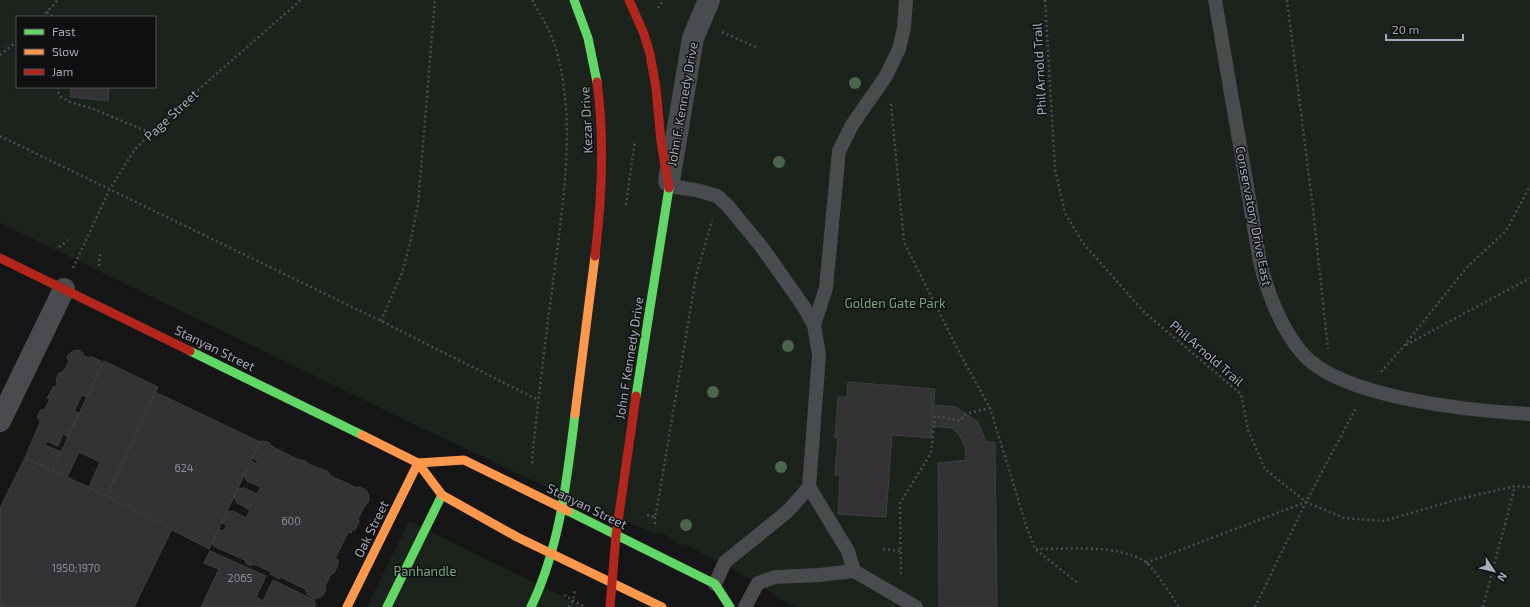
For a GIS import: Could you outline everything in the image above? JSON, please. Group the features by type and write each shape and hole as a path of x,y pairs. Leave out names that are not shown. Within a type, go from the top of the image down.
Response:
{"main road":[{"name":"Kezar Drive","path":"561,508 568,474 597,242 602,155 600,105 593,54 574,0"},
{"path":"629,0 644,34 650,54 656,88 660,142 668,186"},
{"name":"John F Kennedy Drive","path":"610,607 616,535 668,186"},
{"name":"Stanyan Street","path":"0,258 418,463 442,495 516,537 662,607"},
{"name":"Stanyan Street","path":"418,463 464,460 715,584"},
{"name":"Oak Street","path":"348,607 418,463"},
{"path":"387,607 442,495"},
{"path":"531,607 542,584 552,553 561,508"},
{"path":"715,584 730,607"}],"street":[{"name":"John F. Kennedy Drive","path":"668,186 688,59 693,38 707,26 709,0"},
{"path":"0,421 64,289"}],"lane":[{"path":"814,325 826,288 839,151 852,125 886,76 899,49 904,28 906,0"},
{"name":"Conservatory Drive East","path":"1215,0 1260,262 1267,287 1288,332 1302,353 1315,365 1331,375 1368,388 1421,402 1450,407 1530,414"},
{"path":"668,186 696,190 717,196 727,205 761,246 804,307 814,325 819,355 809,487 848,551 854,571"},
{"path":"715,584 726,562 788,511 809,487"},
{"path":"745,607 758,583 775,577 819,575 854,571 916,607"}],"path":[{"path":"43,16 58,0"},
{"name":"Page Street","path":"78,258 110,189 135,149 182,104 300,0"},
{"path":"381,321 402,273 418,204 435,0"},
{"path":"532,0 548,29 556,53 564,93 566,135 565,187 538,400 532,460 534,469"},
{"name":"Phil Arnold Trail","path":"1045,0 1056,169 1065,213 1083,243 1144,312 1241,394 1248,430 1265,469 1306,502 1344,518 1384,521 1455,500 1515,486 1530,487"},
{"path":"1287,0 1312,193 1331,375"},
{"path":"47,12 53,16"},
{"path":"707,26 758,48"},
{"path":"0,55 16,42"},
{"path":"886,76 890,94 904,242 958,350 990,408 1026,525 1035,549 1078,584"},
{"path":"58,88 58,92 61,97 70,102 91,108 151,133"},
{"path":"0,136 381,321 538,400"},
{"path":"1378,375 1404,346 1467,267 1506,231 1530,186"},
{"path":"655,531 655,517 696,276 713,218"},
{"path":"59,247 68,240"},
{"path":"99,266 100,254"},
{"path":"1404,346 1530,278"},
{"path":"1255,607 1306,502 1360,400"},
{"path":"892,593 901,579 900,503 931,453 935,416 960,421 966,414 990,408"},
{"path":"1483,607 1515,486"},
{"path":"1146,563 1306,502"},
{"path":"647,515 655,517"},
{"path":"1035,549 1092,548 1126,554 1146,563 1179,607"},
{"path":"884,549 900,551"},
{"path":"564,595 583,606"},
{"path":"570,607 573,600"}],"green space":[{"name":"Golden Gate Park","path":"0,0 1530,0 1530,607 796,607 780,599 761,585 685,544 681,545 668,538 667,535 653,533 525,477 0,223"},
{"name":"Panhandle","path":"409,521 584,607 367,607"}],"building":[{"path":"71,88 109,88 108,101 70,97"},
{"path":"78,350 83,353 84,356 89,358 92,357 101,361 102,365 87,397 82,395 74,411 79,413 68,437 63,434 58,446 47,441 45,445 61,452 52,471 25,458 39,425 40,421 37,417 41,410 45,409 50,399 47,398 54,386 56,387 56,380 59,373 63,372 69,361 67,358 69,354"},
{"path":"104,361 158,387 107,496 89,487 100,462 79,452 67,477 52,471"},
{"path":"848,382 935,389 931,438 892,435 886,517 838,514 840,475 835,475 838,438 835,438 838,397 847,397"},
{"path":"155,392 260,442 209,549 107,496"},
{"path":"933,405 956,407 978,422 986,442 995,442 997,607 939,607 938,463 966,460 965,447 959,434 951,428 931,426"},
{"path":"261,441 268,442 273,447 297,459 327,471 331,476 357,488 360,487 366,490 369,495 369,501 358,519 359,522 355,530 352,530 351,533 348,532 335,559 338,560 338,565 334,573 331,574 325,586 326,590 322,596 315,599 308,595 305,589 280,577 279,579 270,574 271,572 254,564 251,566 246,563 245,560 218,549 212,544 218,529 223,531 227,525 222,523 227,512 233,511 246,518 250,510 237,503 234,497 238,489 244,488 257,494 261,487 247,481 244,475 251,461 257,464 258,461 252,458"},
{"path":"25,458 107,496 172,529 134,607 0,607 0,508"},
{"path":"210,551 266,576 256,597 263,601 273,580 314,600 315,607 201,607 219,569 204,563"}],"traffic: fast":[{"path":"574,0 588,38 597,82"},
{"path":"636,396 669,188"},
{"path":"190,351 362,435"},
{"path":"531,607 541,584 556,537 569,463 575,414"},
{"path":"387,607 442,495"},
{"path":"568,511 715,584 730,607"}],"traffic: slow":[{"path":"575,414 595,256"},
{"path":"362,435 418,463 442,495 517,537 662,607"},
{"path":"418,463 464,460 568,511"},
{"path":"347,607 418,463"}],"traffic: jam":[{"path":"629,0 644,34 650,54 656,88 661,142 669,188"},
{"path":"595,256 602,169 601,126 597,82"},
{"path":"0,258 190,351"},
{"path":"610,607 616,535 636,396"}]}
